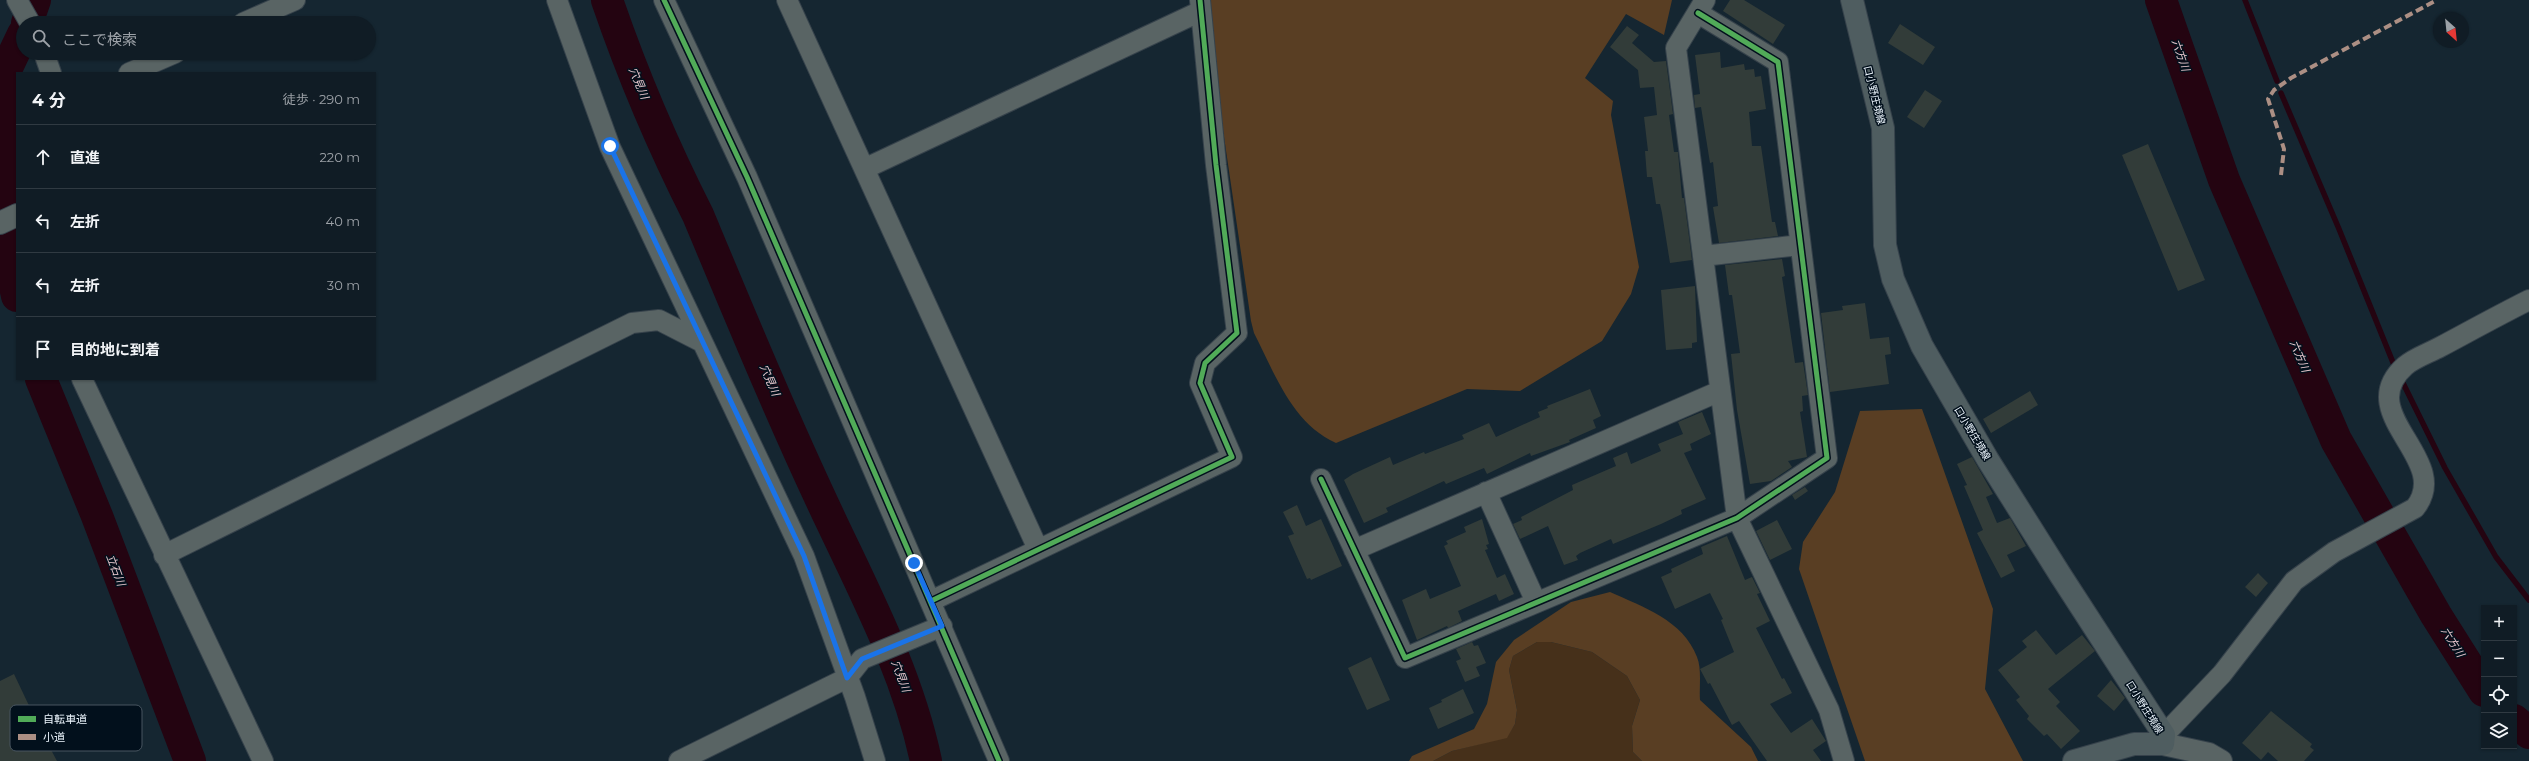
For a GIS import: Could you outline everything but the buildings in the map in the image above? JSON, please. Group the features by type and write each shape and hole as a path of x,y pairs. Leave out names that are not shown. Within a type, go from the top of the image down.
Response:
{"main road":[{"name":"口小野庄境線","path":"1849,2 1883,128 1885,245 1893,279 1922,346 1988,460 2164,740 2134,744 2074,761"}],"street":[{"path":"259,16 295,0"},
{"path":"557,0 610,146 804,556 875,761"},
{"path":"664,0 747,177 999,761"},
{"path":"787,0 866,168 1038,549"},
{"path":"18,1 26,16"},
{"path":"866,168 1201,6 1216,165 1237,334 1205,363 1200,383 1232,457 1038,549 931,602"},
{"path":"1321,479 1404,658 1737,518 1827,458 1778,62 1701,6 1676,48 1737,518 1829,710 1844,761"},
{"path":"46,60 51,72"},
{"path":"131,72 159,60"},
{"path":"0,223 16,215"},
{"path":"1703,256 1800,245"},
{"path":"2221,761 2209,754 2164,740 2222,674 2294,581 2334,552 2415,508 2423,498 2425,483 2403,431 2389,409 2389,387 2405,366 2529,300"},
{"path":"164,555 632,323 659,320 702,342"},
{"path":"82,380 164,555 263,761"},
{"path":"1354,550 1720,391"},
{"path":"1486,492 1536,602"},
{"path":"679,761 847,678 862,659 942,626"}],"shaded area":[{"path":"1208,0 1672,0 1664,35 1626,14 1585,78 1613,101 1611,115 1639,267 1631,294 1602,341 1520,391 1467,389 1336,443 1321,434 1308,423 1286,396 1254,333 1251,321 1217,89"},
{"path":"1922,409 1993,609 1985,689 2023,761 1865,761 1799,569 1803,542 1835,492 1860,411"},
{"path":"1610,592 1661,616 1682,633 1691,644 1699,662 1700,700 1751,747 1758,761 1642,761 1633,752 1632,726 1640,700 1627,676 1592,652 1551,642 1537,642 1513,656 1509,670 1517,710 1515,724 1507,738 1452,751 1433,761 1409,761 1412,756 1474,729 1487,704 1496,662 1514,640 1571,602"},
{"path":"1537,642 1551,642 1592,652 1627,676 1640,700 1632,726 1633,752 1642,761 1433,761 1452,751 1507,737 1515,724 1517,710 1509,670 1513,656"}],"waterway":[{"name":"立石川","path":"29,16 35,0"},
{"name":"穴見川","path":"607,0 627,55 660,136 698,215 763,370 814,485 886,639 909,699 926,761"},
{"name":"六方川","path":"2161,0 2224,180 2336,440 2436,615 2481,686"},
{"path":"2245,0 2277,81"},
{"name":"立石川","path":"16,49 4,74 13,277 16,291"},
{"path":"2281,93 2339,229 2394,365"},
{"name":"立石川","path":"41,380 97,516 190,761"},
{"path":"2402,381 2445,468 2496,557 2529,600"},
{"name":"六方川","path":"2517,723 2529,733"}],"marked path":[{"path":"2281,175 2284,149 2268,99 2274,90 2291,78 2437,0"}],"cycle path":[{"path":"664,0 747,177 999,761"},
{"path":"931,601 1232,457 1200,383 1205,363 1237,333 1216,165 1200,0"},
{"path":"1321,479 1405,658 1737,518 1827,458 1778,62 1698,13"}],"route":[{"path":"610,146 656,239 691,319 804,556 847,678 862,659 942,626 914,563"}]}
